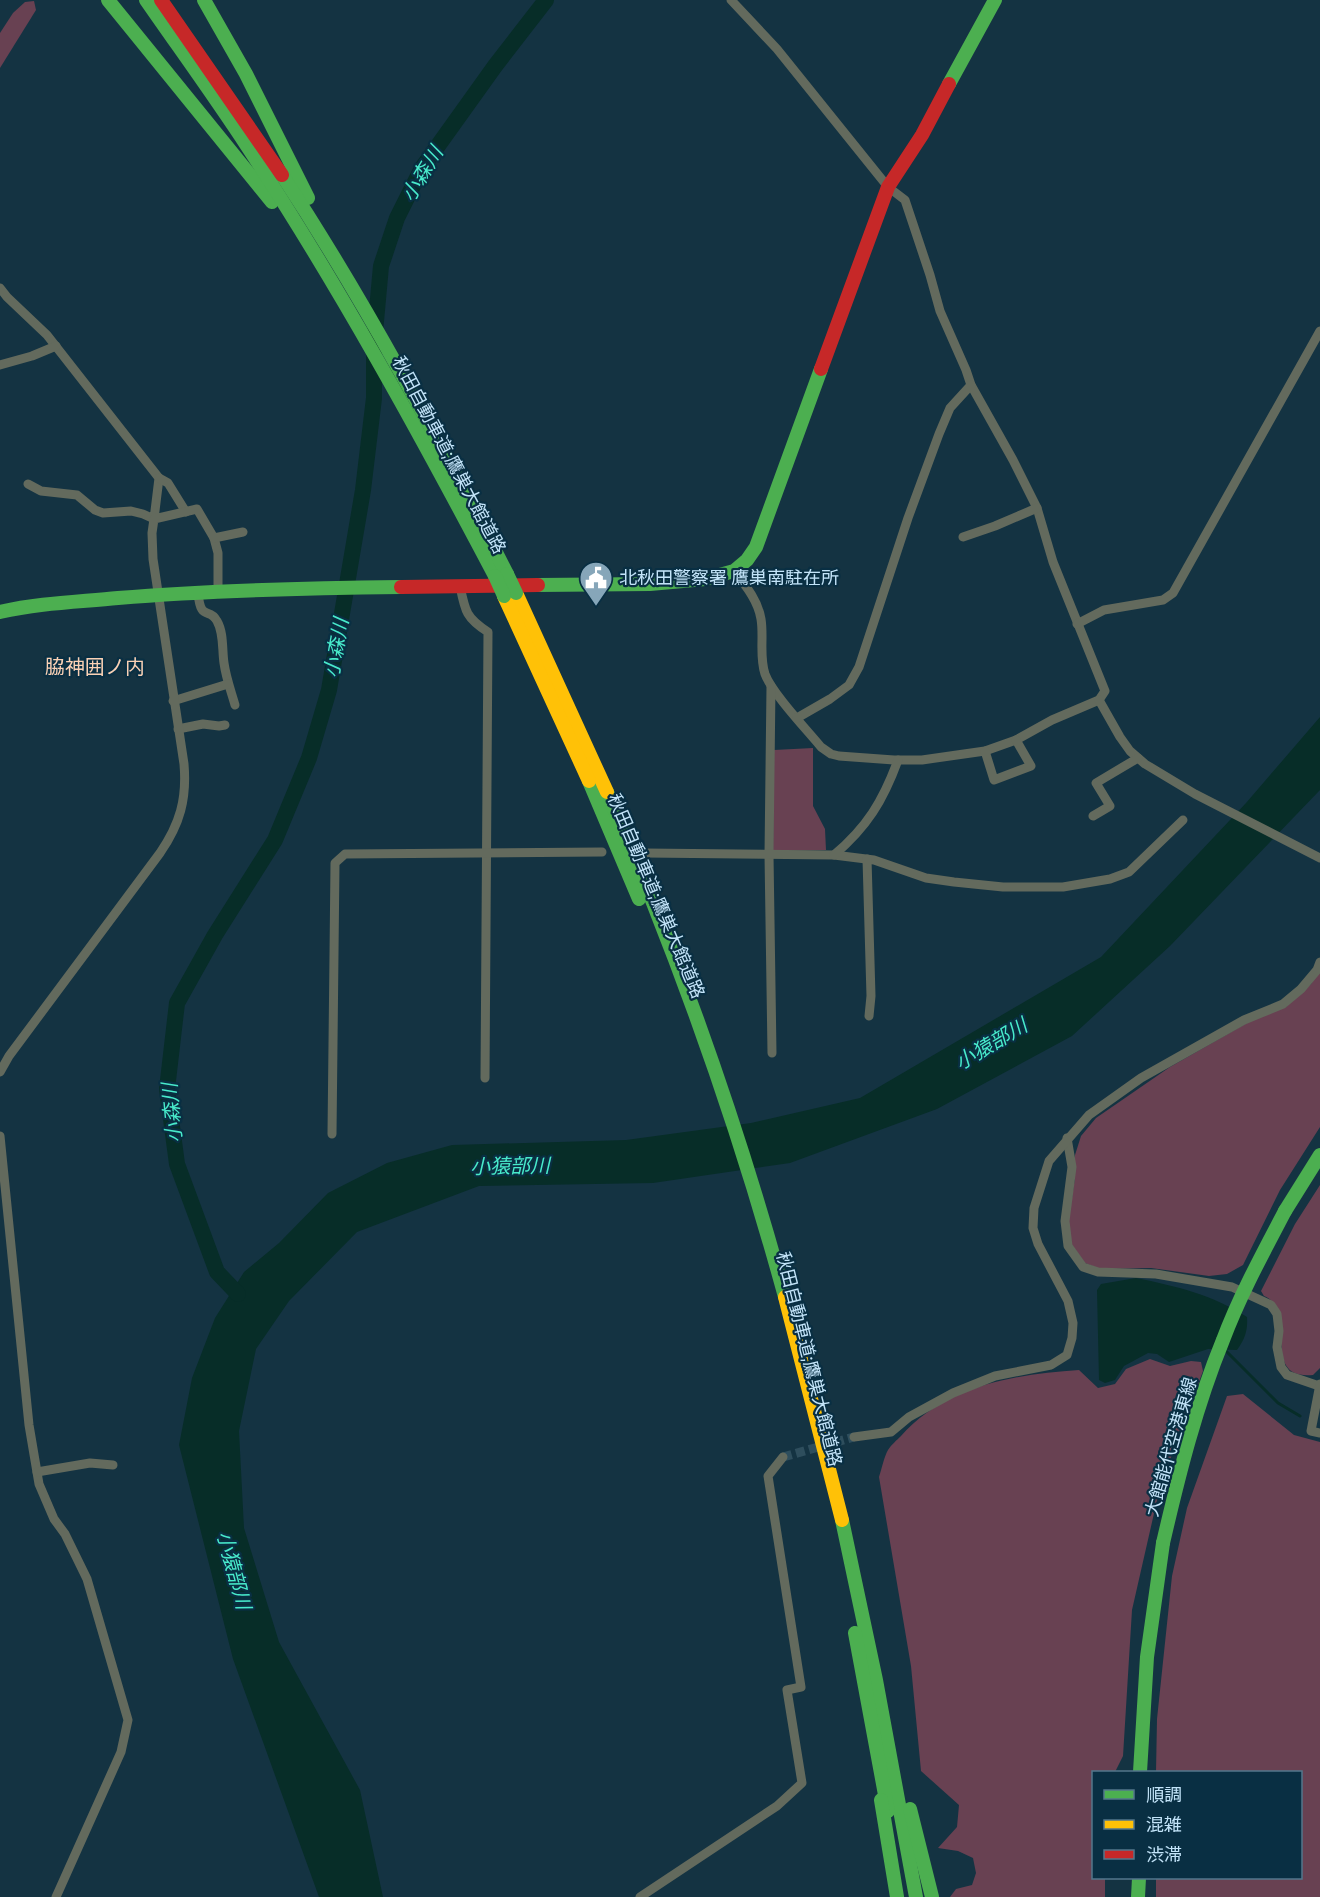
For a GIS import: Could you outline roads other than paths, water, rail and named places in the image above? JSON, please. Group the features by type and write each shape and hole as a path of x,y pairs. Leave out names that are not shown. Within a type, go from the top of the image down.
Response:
{"main road":[{"path":"108,0 238,158 312,253"},
{"path":"146,0 247,146 312,253"},
{"path":"161,0 324,235"},
{"path":"204,0 246,74 324,235"},
{"path":"0,612 27,606 218,592 320,588 650,584 705,579 734,571 747,560 756,547 888,187 922,135 995,0"},
{"name":"秋田自動車道;鷹巣大館道路","path":"324,235 432,426 510,594 704,1050 764,1238 817,1420 876,1681 916,1897"},
{"name":"秋田自動車道;鷹巣大館道路","path":"312,253 365,339 501,575"},
{"name":"大館能代空港東線","path":"1140,1771 1145,1668 1152,1607 1163,1543 1180,1470 1216,1357 1239,1303 1285,1211 1320,1155"},
{"name":"秋田自動車道;鷹巣大館道路","path":"764,1238 856,1639 904,1897"},
{"path":"856,1639 897,1897"},
{"path":"876,1681 932,1897"},
{"path":"1138,1897 1139,1879"}],"street":[{"path":"731,0 777,49 888,187 905,200 940,311 971,385 1037,508 1053,562 1105,691 1099,700 1052,720 1016,740 985,751 922,760 831,754 821,747 771,686 765,674 762,657 761,618 751,592 734,571"},
{"path":"0,288 47,335 159,478 168,483 186,512"},
{"path":"1077,624 1104,610 1163,600 1173,593 1320,331"},
{"path":"0,365 32,357 56,346"},
{"path":"797,718 849,685 859,667 908,518 943,425 950,408 971,385"},
{"path":"0,1072 171,837 180,814 186,786 152,542 159,478"},
{"path":"28,484 41,491 77,495 95,510 103,513 131,512 154,519 196,509 214,538 218,553 218,592"},
{"path":"963,537 1037,508"},
{"path":"214,538 243,532"},
{"path":"460,586 466,612 476,624 489,632 485,1078"},
{"path":"198,593 200,609 204,614 212,615 217,621 228,684 236,705"},
{"path":"174,701 228,684"},
{"path":"771,686 769,855 772,1053"},
{"path":"1099,700 1120,737 1138,758 1195,794 1318,857"},
{"path":"178,729 203,724 225,725"},
{"path":"985,751 994,780 1031,766 1016,740"},
{"path":"1093,816 1110,806 1096,783 1138,758"},
{"path":"834,855 853,839 874,812 887,791 898,760"},
{"path":"645,853 834,855 867,859 926,878 954,882 1003,887 1063,886 1110,879 1129,872 1183,820"},
{"path":"332,1134 335,863 339,858 345,854 602,852"},
{"path":"867,859 871,996 868,1016"},
{"path":"854,1437 891,1431 909,1417 953,1393 995,1376 1051,1365 1067,1355 1073,1323 1068,1301 1038,1244 1033,1228 1034,1208 1049,1161 1089,1115 1141,1078 1244,1020 1283,1004 1301,988 1317,970 1320,963"},
{"path":"0,1136 29,1425 39,1484 54,1519 87,1579 128,1720 121,1752 56,1897"},
{"path":"1067,1138 1072,1167 1065,1221 1068,1246 1083,1267 1098,1272 1156,1274 1233,1287 1271,1305 1277,1314 1280,1331 1277,1347 1281,1367 1287,1375 1320,1385 1311,1431 1320,1433"},
{"path":"640,1897 777,1806 802,1783 786,1690 801,1688 768,1476 783,1456"},
{"path":"37,1472 90,1463 113,1465"}],"water":[{"name":"小猿部川","path":"1320,717 1320,790 1170,946 1072,1036 937,1109 790,1163 653,1183 479,1186 357,1232 289,1301 256,1349 239,1431 244,1528 279,1642 360,1790 383,1897 319,1897 233,1659 179,1445 192,1378 215,1318 244,1272 279,1243 328,1193 387,1163 452,1145 626,1140 751,1123 860,1098 1101,957 1246,803"},
{"path":"1136,1278 1194,1292 1247,1317 1246,1330 1240,1346 1237,1350 1208,1349 1169,1362 1157,1354 1148,1353 1124,1366 1115,1380 1105,1383 1099,1380 1097,1290 1101,1284"}],"waterway":[{"name":"小森川","path":"238,1294 217,1272 177,1164 167,1089 177,1003 215,935 275,840 309,758 329,690 363,490 374,398 374,343 381,266 397,218 422,168 495,66 546,0"},
{"path":"1224,1349 1278,1403 1300,1416"}],"tunnel":[{"path":"783,1457 854,1437"}],"place":[{"name":"北秋田警察署 鷹巣南駐在所","path":"596,607"}],"district":[{"name":"脇神囲ノ内","path":"95,667"}]}
